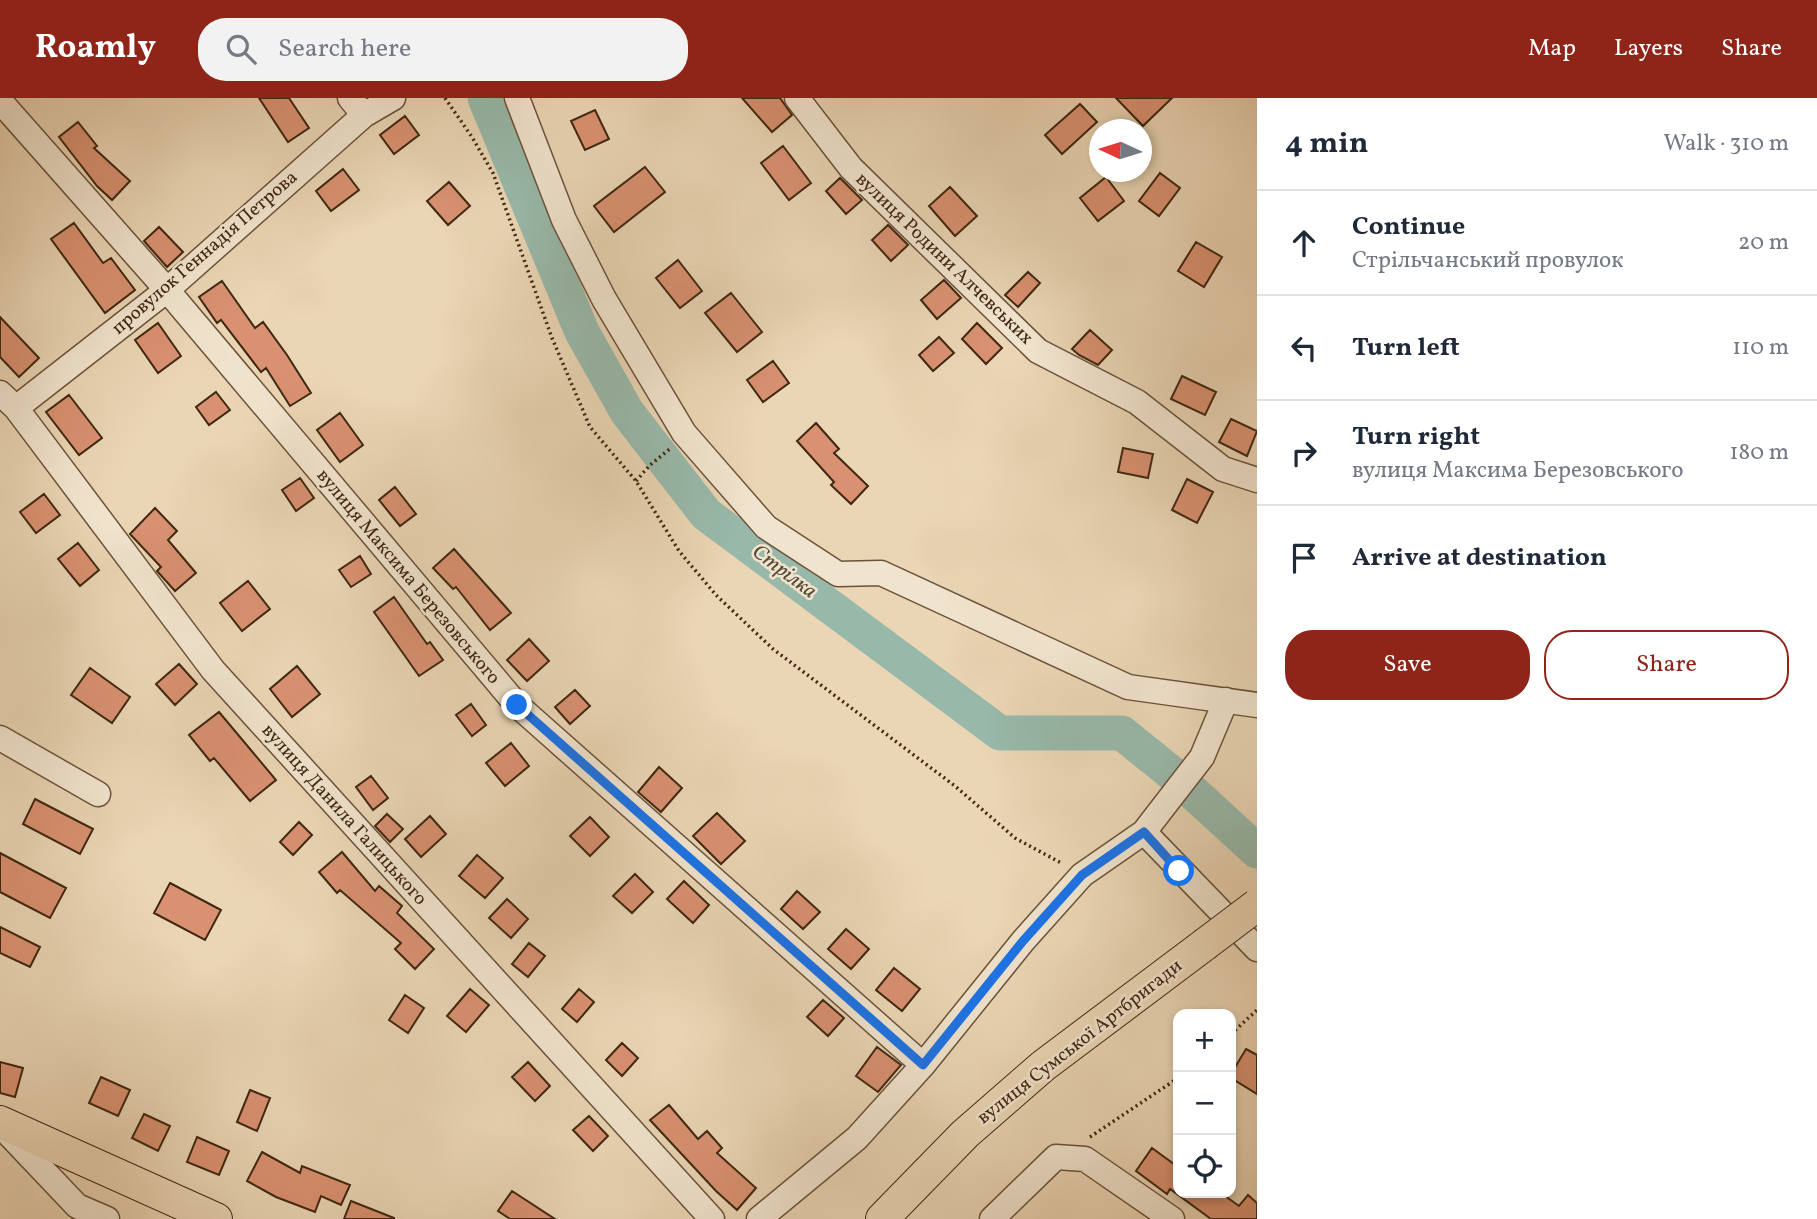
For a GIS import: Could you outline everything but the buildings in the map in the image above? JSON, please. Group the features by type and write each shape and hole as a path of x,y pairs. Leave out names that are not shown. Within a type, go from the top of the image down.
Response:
{"main road":[{"name":"вулиця Сумської Артбригади","path":"882,1219 965,1134 1043,1066 1257,905"},
{"path":"0,1123 216,1219"}],"street":[{"name":"провулок Геннадія Петрова","path":"8,401 167,290 357,106 393,98"},
{"path":"517,98 564,220 604,299 684,433 766,527 838,574 881,573 1128,687 1257,705"},
{"name":"вулиця Родини Алчевських","path":"797,98 851,168 1038,351 1137,402 1223,469 1257,480"},
{"name":"вулиця Максима Березовського","path":"0,101 167,290 517,705 923,1065"},
{"name":"вулиця Данила Галицького","path":"8,401 213,670 712,1219"},
{"path":"759,1219 857,1138 923,1065 1023,941 1082,875 1150,825 1202,757 1226,700"},
{"path":"0,738 98,794"},
{"path":"1150,825 1257,949"},
{"path":"0,1123 80,1212 107,1219"},
{"path":"992,1219 1056,1157 1084,1159 1172,1219"}],"path":[{"path":"445,98 493,173 552,338 590,427 636,481 678,551 716,596 773,649 955,786 1015,838 1082,875"},
{"path":"636,481 675,444"},
{"path":"1236,1029 1257,1010"},
{"path":"1090,1137 1173,1081"}],"waterway":[{"name":"Стрілка","path":"485,98 582,332 627,412 706,514 1000,733 1122,733 1174,775 1257,851"}],"route":[{"path":"517,705 923,1065 1023,941 1082,875 1144,832 1179,871"}]}
